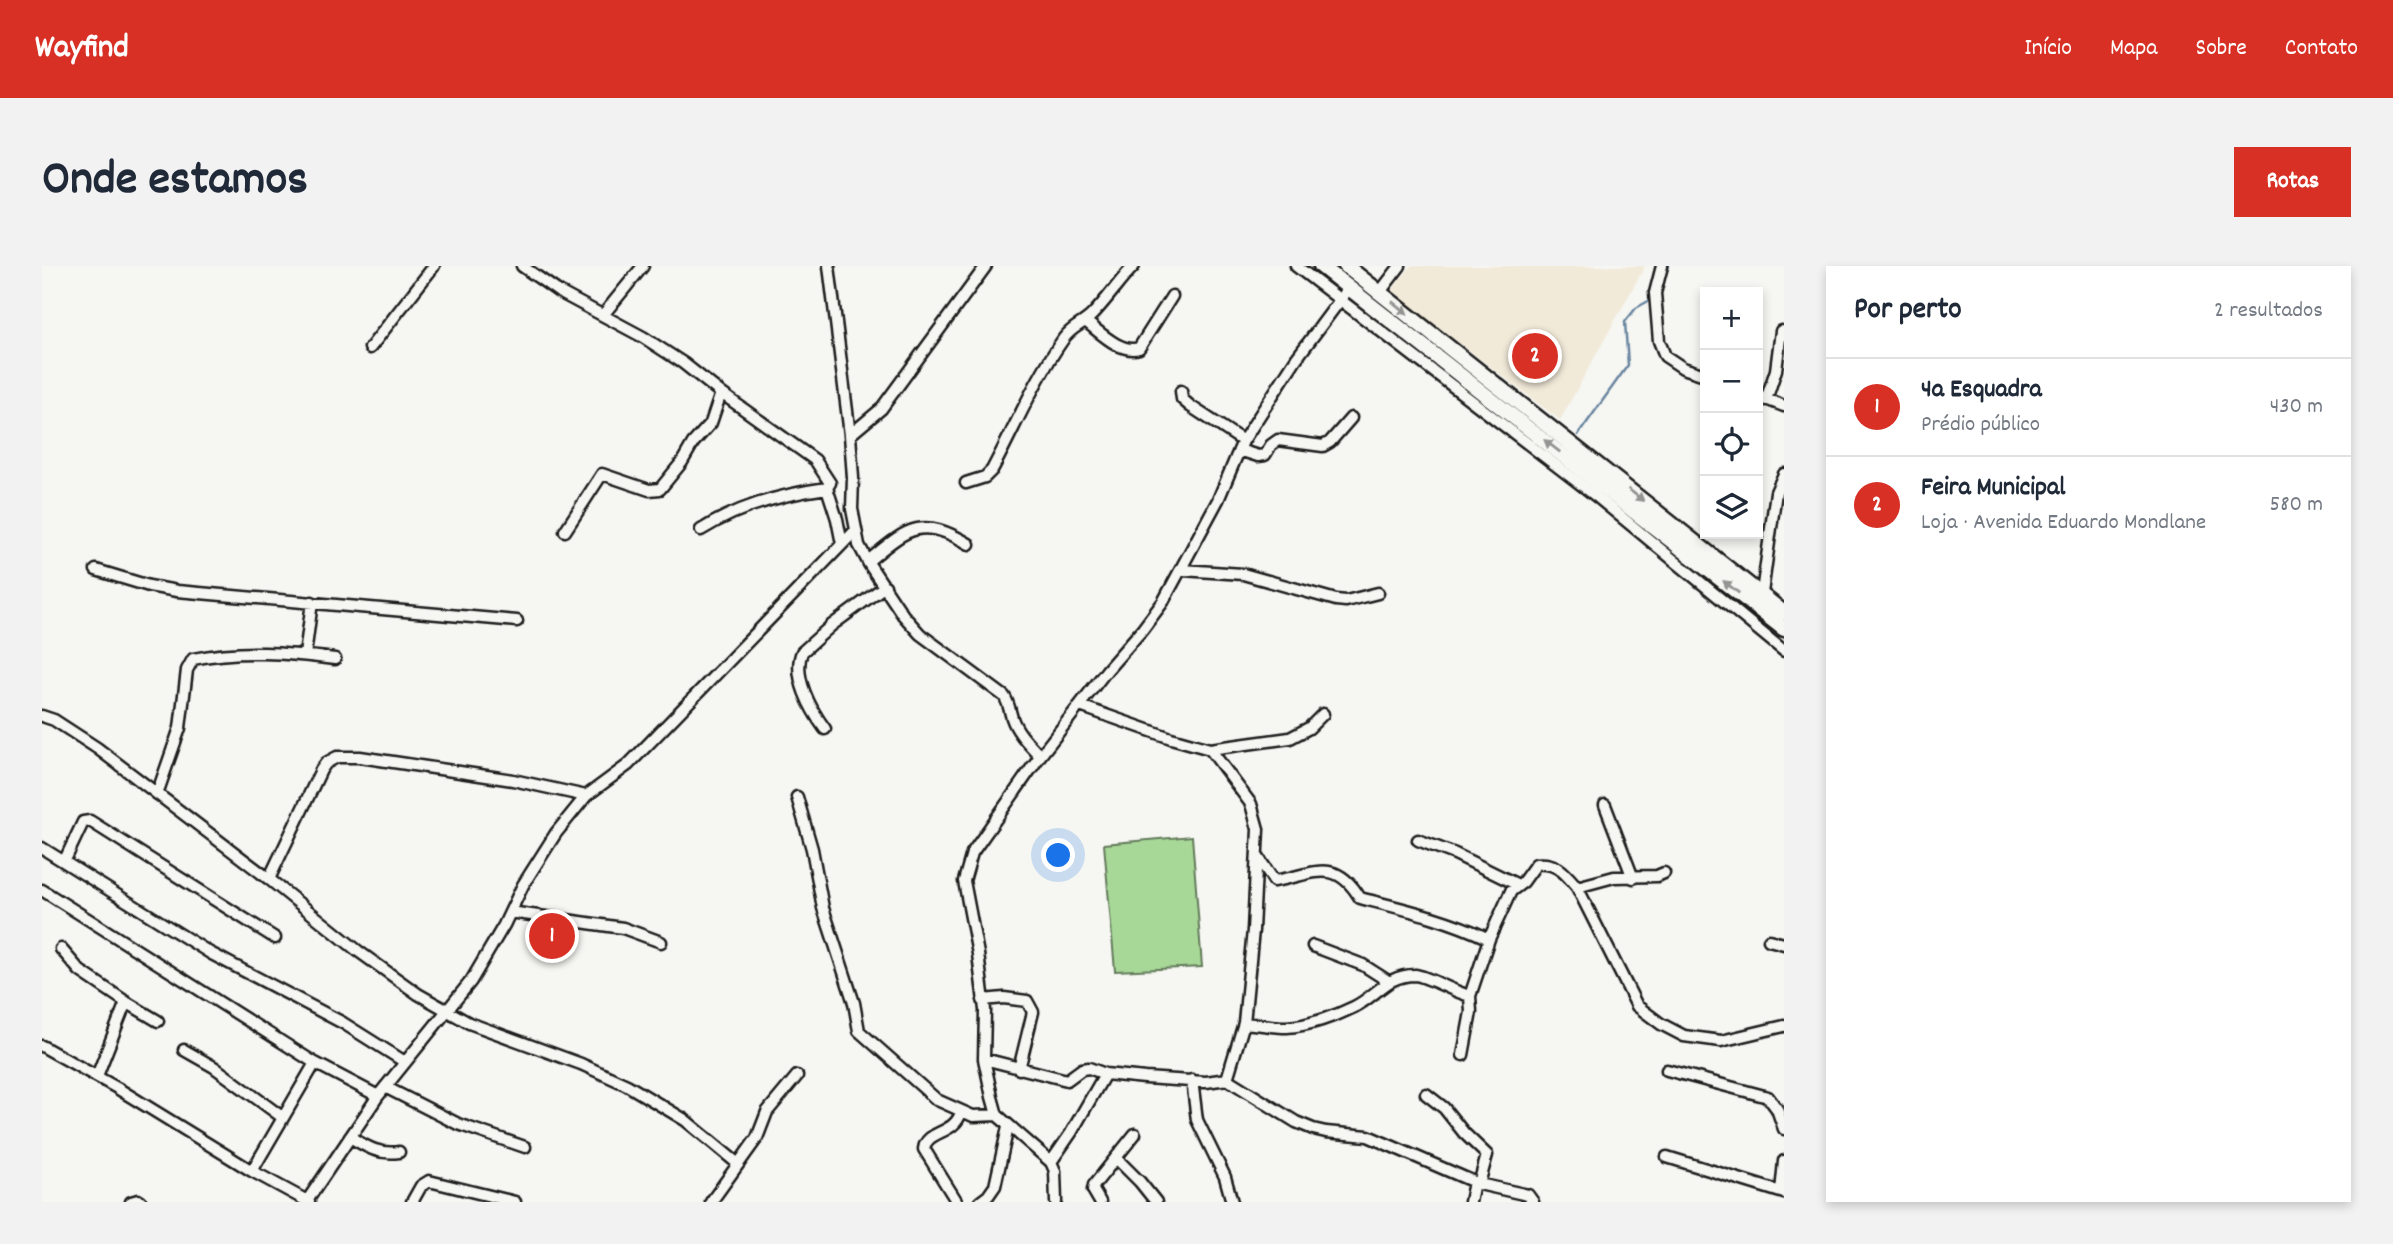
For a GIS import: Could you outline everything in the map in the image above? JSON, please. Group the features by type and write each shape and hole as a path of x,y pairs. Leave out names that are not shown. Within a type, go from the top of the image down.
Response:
{"main road":[{"path":"1321,266 1344,294 1370,305 1784,629"},
{"path":"1346,266 1784,613"},
{"path":"1370,305 1380,292"}],"street":[{"path":"370,348 434,266"},
{"path":"522,266 559,292 683,363 816,460 830,483 827,488 842,544"},
{"path":"603,315 643,266"},
{"path":"828,266 850,436 852,509 859,545 903,615 920,634 1004,696 1017,729 1040,756"},
{"path":"850,436 881,409 986,266"},
{"path":"966,483 985,477 992,470 1063,339 1073,327 1085,321 1098,309 1116,284 1134,266"},
{"path":"1296,266 1344,294 1596,496 1784,652"},
{"path":"1380,292 1400,266"},
{"path":"1662,266 1655,293 1659,341 1665,356 1683,368 1700,373"},
{"path":"1056,1202 1055,1171 1051,1162 997,1115 984,1059 984,1000 978,954 966,901 965,869 972,853 1040,756 1163,602 1218,500 1241,446 1296,359 1344,294"},
{"path":"1085,321 1121,347 1133,350 1139,348 1172,296"},
{"path":"1763,396 1776,370 1781,331"},
{"path":"1181,391 1182,399 1189,406 1258,456 1265,455 1278,440 1323,446 1330,442 1351,418"},
{"path":"565,530 602,474 649,490 660,489 710,423 721,393"},
{"path":"1763,398 1784,406"},
{"path":"1762,593 1776,492 1784,474"},
{"path":"701,530 724,516 780,496 827,488"},
{"path":"868,561 911,529 932,528 953,534 969,544"},
{"path":"42,1046 308,1202 381,1092 471,981 523,885 586,796 628,765 855,531"},
{"path":"96,570 177,591 517,621"},
{"path":"1182,570 1243,574 1336,600 1346,601 1378,593"},
{"path":"825,729 812,709 800,677 802,652 832,625 885,586"},
{"path":"305,655 312,602"},
{"path":"156,794 180,728 190,662 202,657 273,652 335,659"},
{"path":"1080,706 1210,749 1290,737 1309,728 1323,715"},
{"path":"42,716 72,731 418,994 469,1023 627,1084 685,1120 737,1163"},
{"path":"1210,749 1251,804 1258,829 1244,1023 1227,1079"},
{"path":"269,879 321,770 326,763 337,757 360,757 462,772 586,796"},
{"path":"797,797 812,849 822,908 857,1013 859,1031 937,1100 973,1116 997,1115"},
{"path":"1605,805 1633,877"},
{"path":"65,860 83,822 90,821 275,938"},
{"path":"1418,840 1455,854 1518,885"},
{"path":"42,848 210,953 343,1023 405,1062"},
{"path":"1258,857 1275,881 1318,870 1336,872 1352,884 1360,898 1405,908 1464,927 1489,939"},
{"path":"1463,1055 1471,1012 1470,996 1489,939 1511,891 1536,864 1548,863 1564,871 1577,887 1637,1006 1661,1024 1684,1036 1721,1041 1784,1026"},
{"path":"1577,887 1614,877 1657,876 1664,873"},
{"path":"42,890 315,1063 458,1124 525,1147"},
{"path":"510,912 623,928 661,942"},
{"path":"1769,940 1784,944"},
{"path":"1313,946 1363,965 1388,981"},
{"path":"61,949 80,971 158,1021"},
{"path":"1244,1023 1289,1027 1320,1019 1353,1008 1388,981 1400,977 1418,975 1454,992 1470,996"},
{"path":"984,1000 1003,998 1027,1001 1031,1006 1033,1012 1019,1069"},
{"path":"97,1076 126,1002"},
{"path":"184,1050 214,1067 282,1117"},
{"path":"984,1059 1067,1080 1082,1069 1089,1068 1105,1074 1146,1078 1206,1082 1227,1079 1296,1122 1326,1132 1368,1136 1476,1183 1528,1195 1534,1202"},
{"path":"252,1171 315,1063"},
{"path":"1667,1070 1768,1097 1777,1109 1784,1129"},
{"path":"1051,1162 1105,1074"},
{"path":"711,1202 757,1138 767,1112 797,1076"},
{"path":"1192,1080 1197,1120 1226,1177 1232,1202"},
{"path":"1426,1094 1444,1108 1464,1133 1487,1155 1470,1202"},
{"path":"957,1202 924,1149 924,1144 928,1139 952,1128 959,1120 961,1112"},
{"path":"981,1202 995,1186 1008,1127"},
{"path":"1100,1202 1093,1190 1094,1185 1135,1135"},
{"path":"350,1137 372,1150 386,1154 399,1152"},
{"path":"1667,1157 1782,1192 1784,1161"},
{"path":"1115,1158 1140,1181 1156,1202"},
{"path":"412,1202 421,1186 429,1181 514,1202"},
{"path":"131,1202 141,1202"}],"shaded area":[{"path":"1411,266 1645,266 1560,420 1391,291"}],"green space":[{"path":"1192,836 1202,967 1115,971 1104,844"}],"waterway":[{"path":"1662,282 1669,266"},
{"path":"1578,435 1628,365 1625,322 1636,308 1652,299"}],"place":[{"name":"Feira Municipal","path":"1535,356"},
{"name":"4a Esquadra","path":"552,936"}]}
